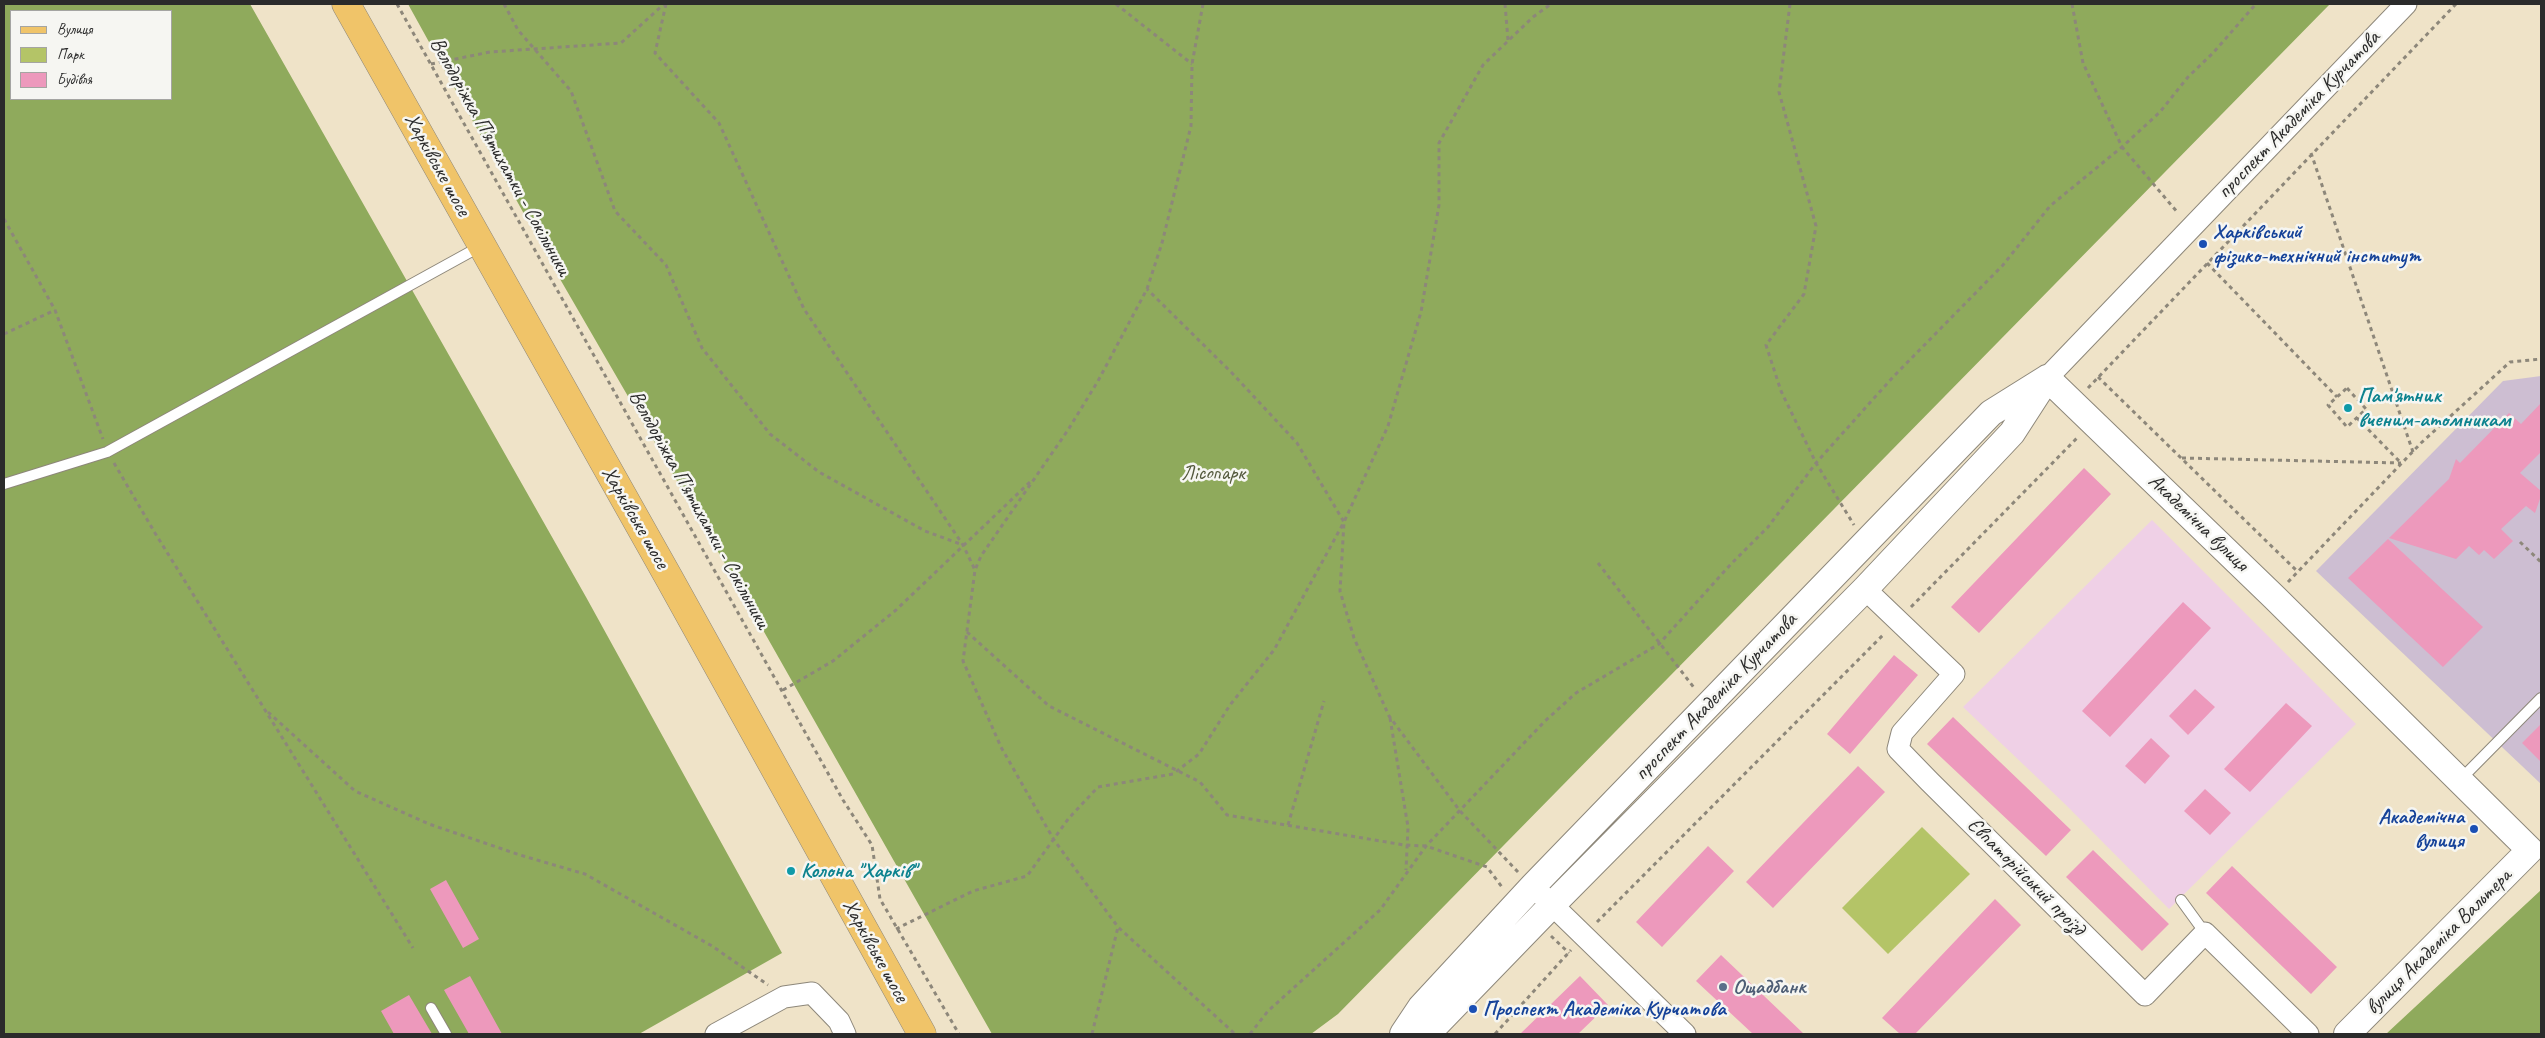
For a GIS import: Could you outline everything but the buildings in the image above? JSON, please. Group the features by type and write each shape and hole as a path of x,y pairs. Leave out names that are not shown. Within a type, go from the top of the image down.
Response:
{"main road":[{"name":"Харківське шосе","path":"346,4 922,1034"}],"street":[{"name":"проспект Академіка Курчатова","path":"1427,1034 1552,904 1865,589 2012,433 2047,378 2406,4"},
{"name":"проспект Академіка Курчатова","path":"1403,1034 1421,1006 1532,886 1991,413 2047,378"},
{"name":"Академічна вулиця","path":"2047,378 2274,596 2459,781 2536,854"},
{"name":"Євпаторійський проїзд","path":"1865,589 1954,674 1902,733 1898,749 1929,781 2145,995 2206,932"},
{"name":"вулиця Академіка Вальтера","path":"2347,1034 2536,854"},
{"path":"1532,886 1685,1034"},
{"path":"2206,932 2308,1034"},
{"path":"716,1034 784,997 812,993 839,1021 845,1034"}],"lane":[{"path":"4,484 107,452 482,246"},
{"path":"2459,781 2541,698"},
{"path":"2180,900 2206,932"},
{"path":"431,1008 446,1034"}],"path":[{"name":"Велодоріжка П'ятихатки - Сокільники","path":"397,4 843,800 872,845 880,899 959,1034"},
{"path":"504,4 518,30 571,91 615,211 666,265 702,348 770,434 819,472 925,530 963,545"},
{"path":"430,64 490,52 621,43 665,4"},
{"path":"665,4 656,53 719,123 804,309 963,545 975,570"},
{"path":"1116,4 1192,64"},
{"path":"1203,4 1192,64 1191,126 1162,243 1147,289 1098,381 981,556 975,570 963,661 1001,747 1054,840 1118,927 1235,1034"},
{"path":"1504,4 1508,40"},
{"path":"896,929 973,891 1027,876 1069,818 1098,787 1173,774 1199,754 1230,705 1274,650 1344,522 1388,426 1421,312 1439,205 1439,143 1483,65 1508,40 1551,4"},
{"path":"1790,4 1779,92 1816,226 1804,294 1766,345 1781,391 1816,463 1865,543"},
{"path":"2072,4 2083,63 2122,147 2162,196 2192,228"},
{"path":"1250,1034 1268,1011 1380,910 1406,871 1426,846 1545,721 1576,693 1659,644 1730,564 1768,527 1816,463 1893,377 2003,265 2050,206 2122,147 2160,112 2188,77 2212,54 2256,4"},
{"path":"2074,403 2311,153 2456,4"},
{"path":"2311,153 2413,452"},
{"path":"4,219 55,310 107,452 264,710 413,948"},
{"path":"2207,263 2337,397"},
{"path":"1147,289 1232,373 1297,443 1344,522 1340,591 1354,638 1389,716 1460,811 1502,858 1532,886"},
{"path":"4,334 55,310"},
{"path":"2274,596 2413,452 2510,362 2541,359"},
{"path":"2098,377 2298,572"},
{"path":"2347,388 2366,410 2347,427 2328,405 2337,397 2347,388"},
{"path":"2357,418 2402,463"},
{"path":"1495,1034 1568,952 2093,422"},
{"path":"2182,458 2402,463"},
{"path":"783,690 833,661 896,610 1034,477"},
{"path":"2520,542 2541,562"},
{"path":"1598,563 1708,705"},
{"path":"967,632 1049,706 1200,782 1227,815 1407,845 1426,846 1487,867 1504,889"},
{"path":"1288,825 1324,701"},
{"path":"264,710 355,791 429,824 584,874 712,946 784,997"},
{"path":"1389,716 1408,827 1406,871"},
{"path":"1092,1034 1118,927"},
{"path":"1545,929 1568,952"}],"shaded area":[{"path":"2541,376 2541,784 2316,571 2503,381"},
{"path":"2152,520 2356,724 2169,909 2066,805 1963,707"}],"green space":[{"path":"4,4 250,4 586,597 782,953 639,1034 4,1034"},
{"name":"Лісопарк","path":"408,4 2330,4 1338,1014 1311,1034 992,1034 746,600 560,279"},
{"path":"1922,827 1970,874 1888,954 1842,908"},
{"path":"2541,890 2541,1034 2386,1034"}],"place":[{"name":"Харківський фізико-технічний інститут","path":"2203,244"},
{"name":"Пам'ятник вченим-атомникам","path":"2348,408"},
{"name":"Академічна вулиця","path":"2474,829"},
{"name":"Колона \"Харків\"","path":"791,871"},
{"name":"Ощадбанк","path":"1723,987"},
{"name":"Проспект Академіка Курчатова","path":"1473,1009"}]}
